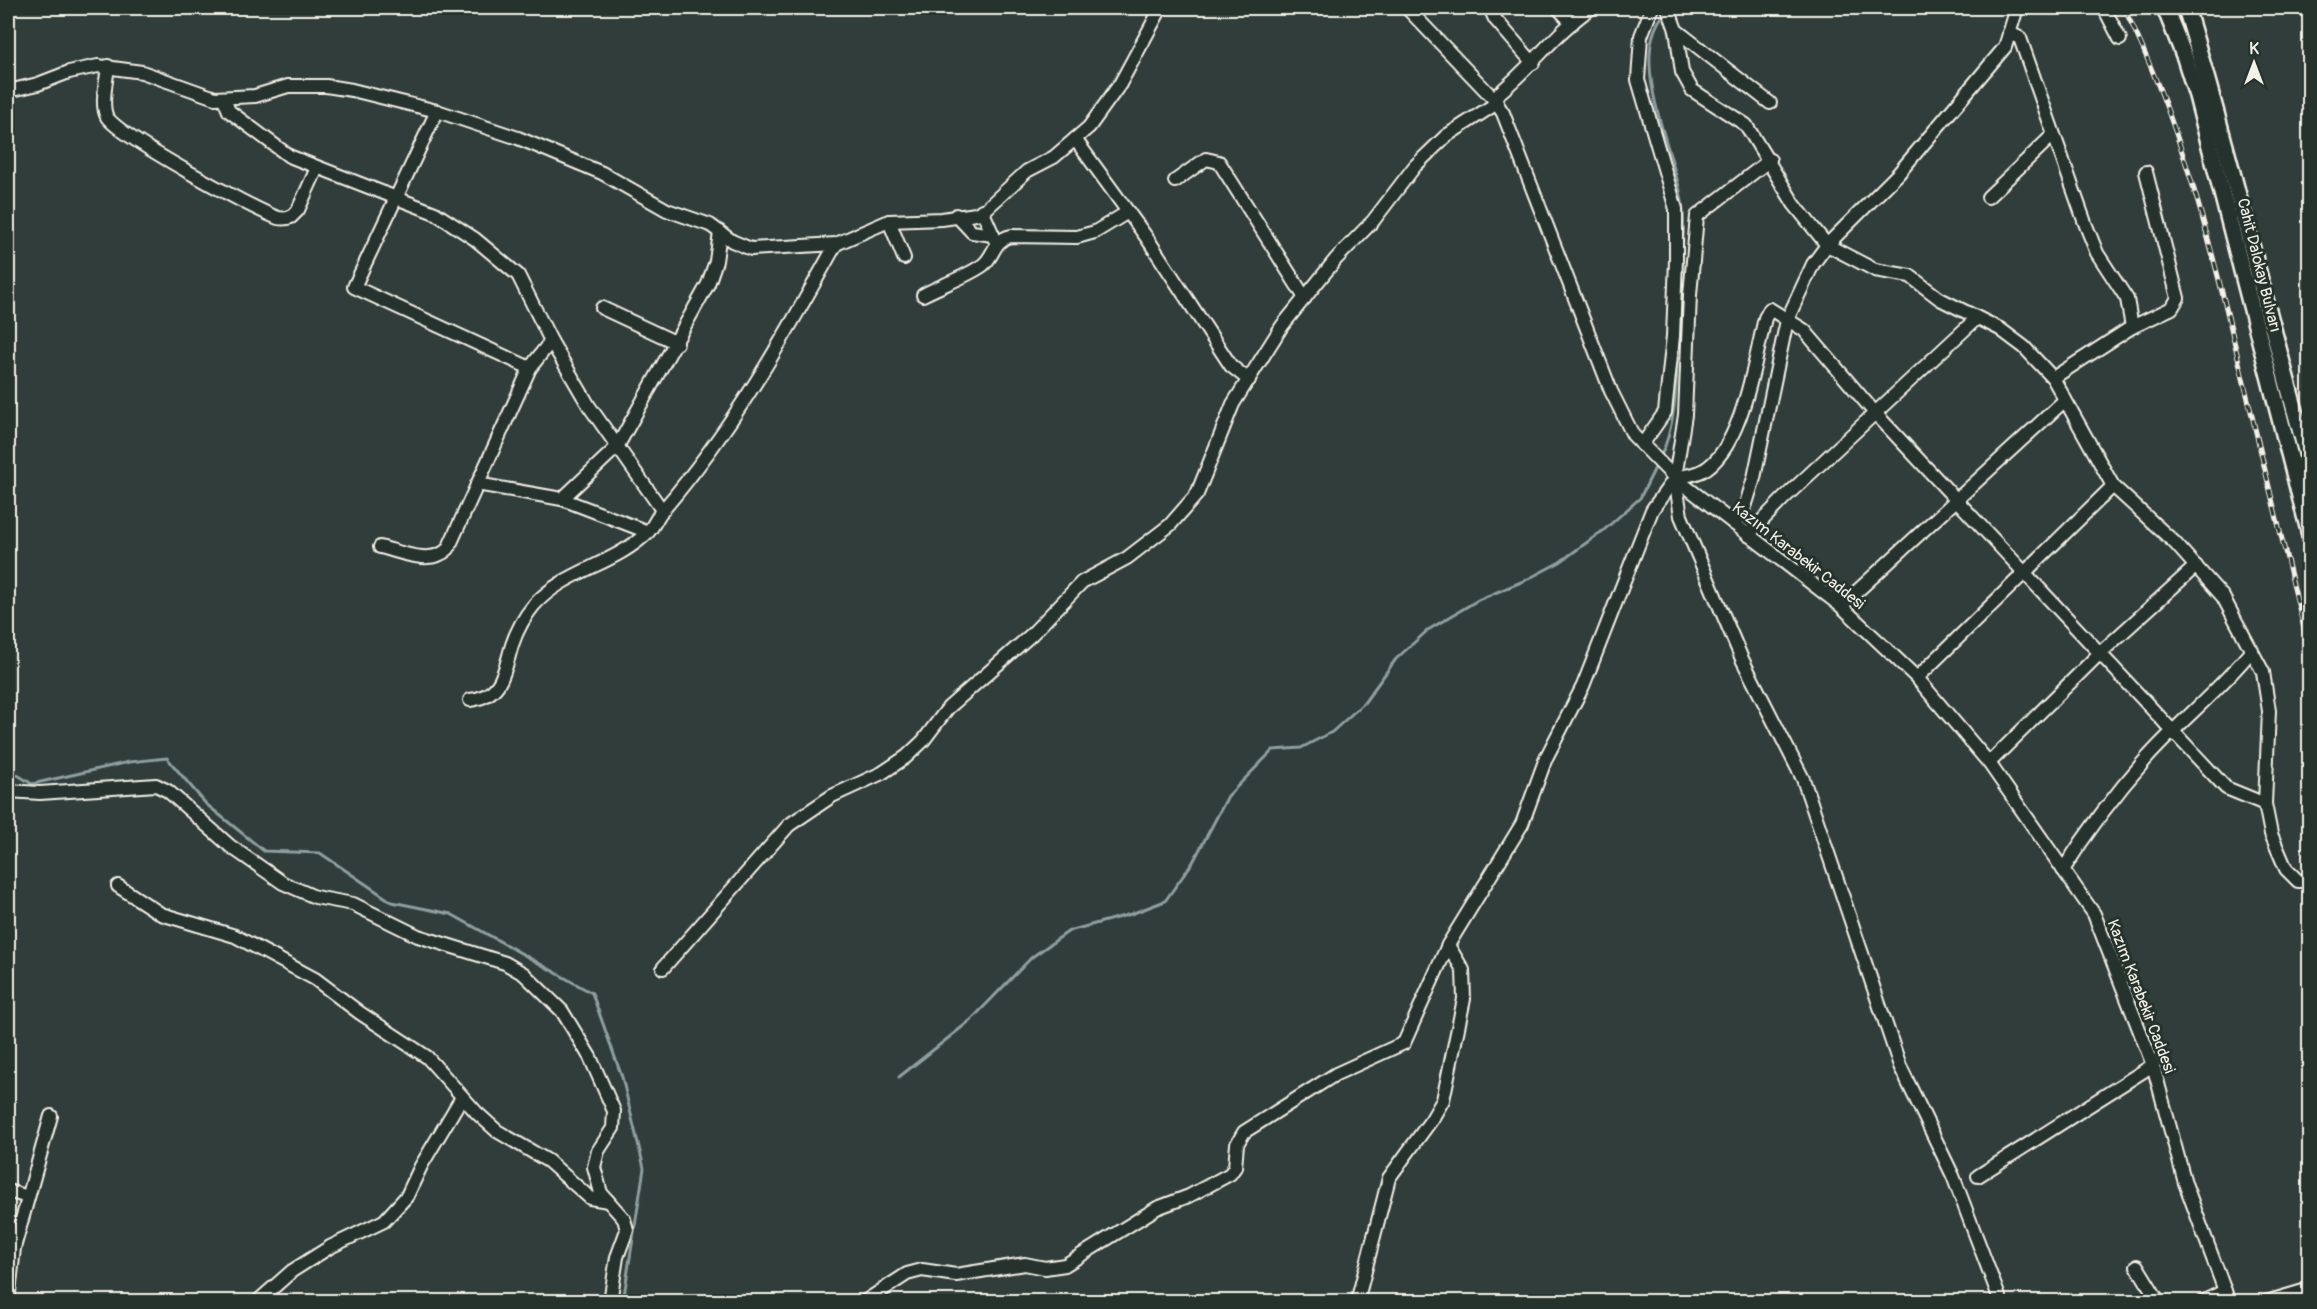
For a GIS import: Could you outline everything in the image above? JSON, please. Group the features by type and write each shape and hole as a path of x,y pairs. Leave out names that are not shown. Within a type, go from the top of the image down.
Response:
{"main road":[{"name":"Cahit Dalokay Bulvarı","path":"2165,8 2197,96 2310,535"},
{"name":"Cahit Dalokay Bulvarı","path":"2186,8 2215,102 2274,337 2310,464"}],"street":[{"path":"8,91 88,67 108,66 142,72 190,91 224,99 255,96 288,86 326,86 437,111 500,131 602,173 667,210 710,225 732,241 751,249 836,244 889,221 942,219 956,215 976,214 982,210 1027,171 1054,157 1102,111 1161,8"},
{"name":"Kazım Karabekir Caddesi","path":"1407,8 1495,101 1611,391 1633,435 1675,478 1841,606 1917,678 1989,763 2094,914 2153,1065 2185,1184 2227,1296"},
{"path":"1490,8 1496,19 1533,63"},
{"path":"1558,8 1572,23"},
{"path":"663,968 789,825 832,796 882,773 906,757 923,741 948,708 1031,635 1082,582 1127,558 1170,525 1197,494 1226,418 1282,326 1427,154 1458,127 1495,101 1572,23 1591,8"},
{"path":"1642,445 1665,412 1673,336 1676,260 1676,209 1638,80 1641,36 1652,8"},
{"path":"1733,524 1745,507 1754,478 1787,320 1814,264 1827,245 1898,174 2005,47 2017,8"},
{"path":"2104,8 2120,39"},
{"path":"1671,12 1677,30 1682,72 1692,90 1746,125 1770,160 1794,204 1827,245 1875,270 1910,276 1940,299 2011,336 2053,378 2113,486 2127,496 2223,597 2263,672 2269,711 2265,804 2271,834 2286,869 2298,881 2310,881"},
{"path":"1677,30 1770,103"},
{"path":"2009,33 2020,38 2097,253 2127,299 2132,327"},
{"path":"108,66 105,109 110,120 157,152 244,202 280,218 291,217 298,210 317,168"},
{"path":"224,99 229,111 289,156 396,196 442,218 475,239 518,275 551,341 588,406 662,510"},
{"path":"437,111 354,287 530,368"},
{"path":"1988,196 2054,135"},
{"path":"1075,139 1128,212 1231,366 1249,380"},
{"path":"1175,181 1206,159 1219,162 1305,298"},
{"path":"1770,160 1697,216 1690,295 1685,415 1675,478 1681,516 1742,659 1803,779 1900,1066 1953,1176 2001,1302"},
{"path":"2053,378 2132,327 2172,308 2178,298 2146,172"},
{"path":"923,295 984,264 994,239 982,210"},
{"path":"956,215 972,232 994,239 1011,236 1059,238 1086,235 1128,212"},
{"path":"889,221 903,258"},
{"path":"562,499 617,447 677,343 712,273 720,232"},
{"path":"470,700 488,695 498,687 504,677 518,630 531,609 548,592 567,578 615,554 648,532 662,510 735,417 836,244"},
{"path":"602,308 677,343"},
{"path":"864,1302 907,1274 922,1270 973,1275 1025,1264 1045,1268 1065,1265 1157,1208 1189,1196 1230,1174 1235,1167 1237,1143 1244,1132 1336,1074 1404,1043 1448,945 1522,824 1546,758 1583,686 1652,510 1675,478 1703,471 1723,451 1743,412 1765,318 1770,309 1804,330 1875,413 2226,788 2265,804"},
{"path":"1748,535 1784,498 1977,318"},
{"path":"380,547 426,558 444,552 451,545 530,368 551,341"},
{"path":"1841,606 2066,400"},
{"path":"477,484 562,499 648,532"},
{"path":"1917,678 2026,574 2113,486"},
{"path":"1989,763 2099,654 2196,566"},
{"path":"2063,870 2091,825 2147,758 2227,681 2252,650"},
{"path":"8,791 40,792 156,784 168,791 230,846 293,888 315,897 353,904 402,930 505,963 524,974 562,1011 590,1057 613,1105 613,1128 598,1151 594,1167 598,1186 624,1219 627,1230 615,1264 610,1302"},
{"path":"118,886 161,914 235,936 299,969 360,1013 416,1048 437,1066 462,1097 497,1131 554,1165 590,1198 608,1201"},
{"path":"1357,1302 1389,1178 1432,1119 1445,1090 1457,1040 1465,984 1463,970 1448,945"},
{"path":"1978,1176 2153,1065"},
{"path":"257,1302 292,1271 330,1247 384,1221 407,1196 421,1166 462,1097"},
{"path":"8,1302 14,1248 51,1116"},
{"path":"8,1191 28,1197"},
{"path":"2137,1266 2159,1302"},
{"path":"2266,1302 2310,1289"},
{"path":"2202,1302 2227,1296"}],"waterway":[{"path":"1667,11 1655,29 1650,50 1651,75 1655,100 1681,196 1682,256"},
{"path":"1660,458 1673,417 1678,344"},
{"path":"899,1077 971,1020 1032,957 1069,931 1131,914 1165,901 1193,862 1228,796 1273,750 1301,748 1332,732 1364,703 1396,659 1428,630 1478,600 1526,580 1560,562 1604,530 1640,498 1657,464"},
{"path":"8,769 32,784 129,762 167,758 206,804 264,851 320,853 392,902 451,914 592,993 622,1077 644,1168 623,1302"}],"railway":[{"path":"2124,8 2162,94 2205,228 2310,653"}]}
